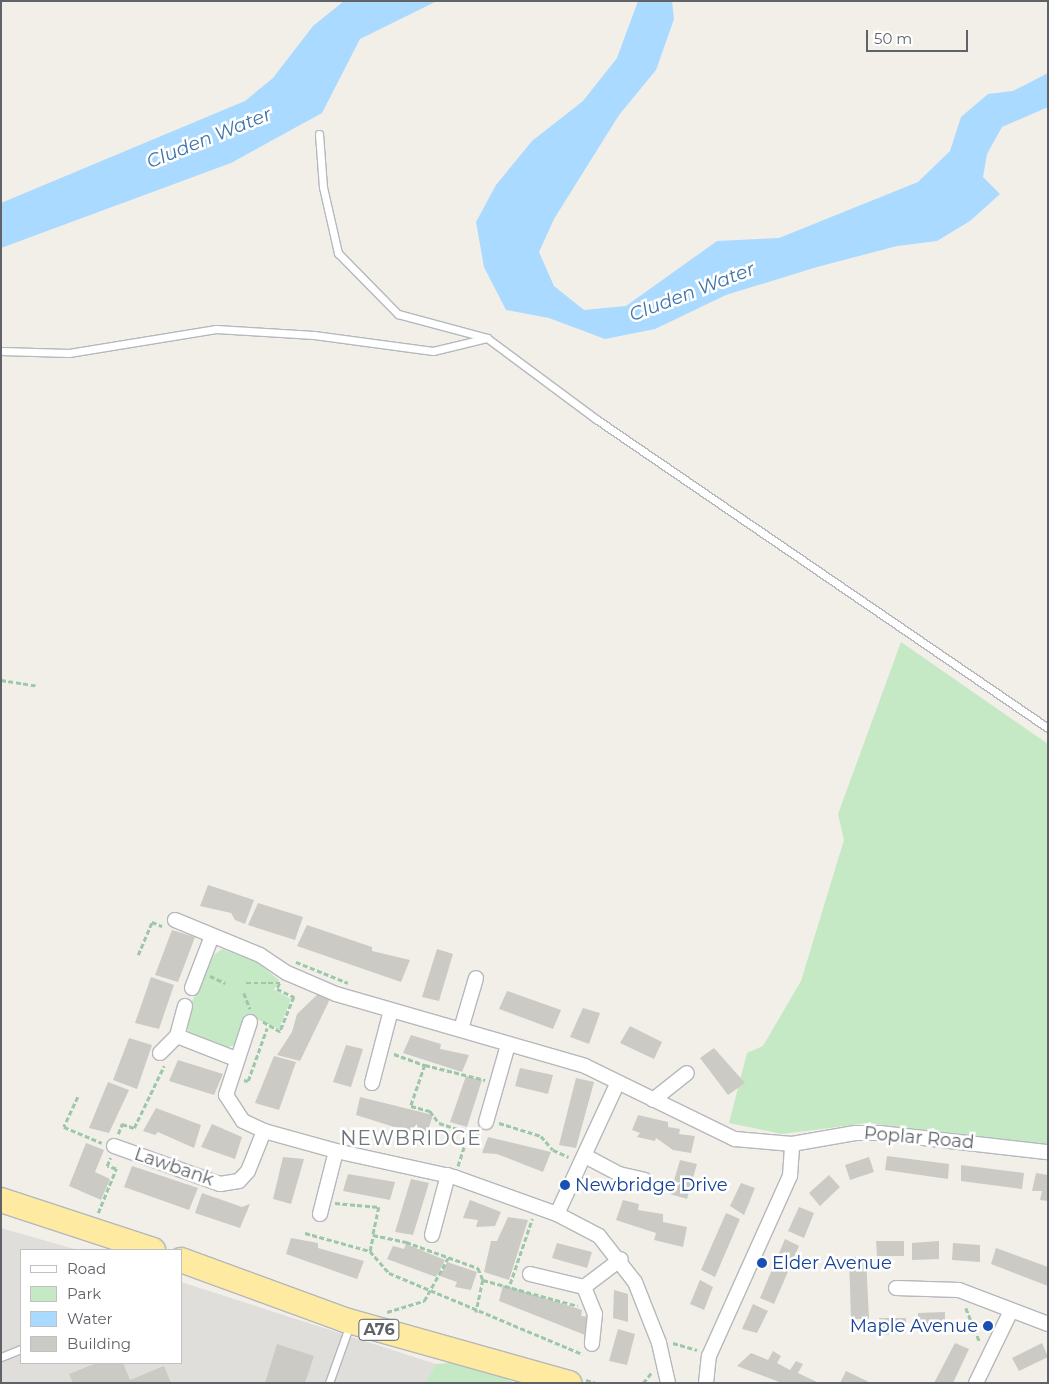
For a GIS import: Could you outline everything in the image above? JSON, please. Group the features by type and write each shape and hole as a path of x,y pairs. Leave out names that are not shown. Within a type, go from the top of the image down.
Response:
{"highway":[{"path":"1,1200 150,1249"},
{"name":"A76","path":"187,1262 351,1322 542,1379 569,1383"}],"street":[{"path":"175,920 260,955 312,985 391,1010 461,1029 508,1046 585,1066 735,1139 792,1144 790,1176 709,1356 706,1383"},
{"path":"192,988 212,936"},
{"path":"461,1029 476,978"},
{"path":"160,1053 178,1036 185,1006"},
{"path":"372,1084 391,1010"},
{"path":"253,1020 236,1059 226,1095 232,1110 264,1131 336,1151 451,1176 557,1214 599,1236 621,1260 636,1282 659,1342 668,1383"},
{"path":"178,1036 236,1059"},
{"path":"489,1127 497,1085 508,1046"},
{"path":"653,1100 686,1073"},
{"path":"557,1214 585,1160 618,1082"},
{"name":"Lawbank","path":"110,1145 220,1184 239,1181 248,1170 264,1131"},
{"name":"Poplar Road","path":"792,1144 872,1133 1048,1152"},
{"path":"320,1214 336,1151"},
{"path":"585,1160 619,1174 644,1180"},
{"path":"432,1235 451,1176"},
{"path":"584,1288 621,1260"},
{"path":"530,1274 584,1288"},
{"path":"584,1288 595,1314 591,1350"},
{"path":"896,1288 959,1290 1048,1324"},
{"path":"976,1383 1011,1311"}],"lane":[{"path":"319,134 323,187 338,253 398,314 487,338 596,420 1048,728"},
{"path":"1,351 69,353 216,329 314,335 433,352 487,338"},
{"path":"329,1383 351,1322"},
{"path":"1,1357 20,1349"}],"path":[{"path":"1,680 37,686"},
{"path":"138,955 152,922 164,927 169,918 175,920"},
{"path":"246,983 280,983 277,989 294,997 280,1032 253,1020"},
{"path":"381,1050 425,1065 497,1085"},
{"path":"425,1065 411,1106 430,1111 439,1123 469,1133 489,1127 540,1136 553,1150 585,1160"},
{"path":"78,1097 64,1127 110,1145"},
{"path":"451,1176 469,1133"},
{"path":"324,1200 379,1208 370,1251"},
{"path":"510,1284 536,1207"},
{"path":"304,1233 370,1251 383,1270 476,1312 591,1350"},
{"path":"373,1236 478,1268 483,1280 476,1312"},
{"path":"380,1316 414,1307 432,1292 448,1258"},
{"path":"483,1280 510,1284 584,1308 591,1304"},
{"path":"959,1290 984,1351 990,1354"}],"shaded area":[{"path":"1,1228 74,1249 20,1249 20,1364 182,1364 182,1282 436,1364 425,1383 1,1383"}],"green space":[{"path":"901,642 1048,744 1048,1145 868,1123 782,1134 729,1123 747,1053 763,1046 801,981 844,840 838,814"},
{"path":"222,949 257,962 279,980 274,990 291,999 279,1029 245,1014 234,1045 223,1049 191,1037 183,1021 214,955"},
{"path":"451,1363 498,1375 515,1383 425,1383 436,1364"}],"water":[{"name":"Cluden Water","path":"344,1 437,1 360,39 322,113 231,163 1,248 1,203 245,101 273,78 313,26"},
{"name":"Cluden Water","path":"638,1 672,1 674,19 656,70 619,115 554,219 539,252 554,286 584,310 626,306 717,241 779,238 918,182 950,151 961,117 988,94 1013,91 1048,73 1048,107 1002,127 987,154 983,177 1000,194 970,221 937,241 897,246 817,267 726,295 655,329 605,339 549,318 506,310 484,267 476,222 496,185 532,141 583,101 617,58"}],"building":[{"path":"208,885 254,900 245,924 235,920 231,913 200,906"},
{"path":"258,903 303,917 295,940 248,925"},
{"path":"307,925 372,947 372,951 410,960 401,982 297,946"},
{"path":"172,930 195,937 178,982 155,975"},
{"path":"437,949 453,954 439,1001 422,997"},
{"path":"151,977 174,985 159,1029 135,1023"},
{"path":"507,991 561,1010 553,1029 499,1009"},
{"path":"319,993 331,997 300,1061 277,1055 292,1032 297,1014"},
{"path":"583,1008 600,1013 589,1044 570,1037"},
{"path":"630,1026 662,1042 654,1059 620,1043"},
{"path":"411,1035 441,1044 440,1049 469,1055 462,1072 403,1053"},
{"path":"129,1038 152,1045 137,1089 113,1080"},
{"path":"346,1045 363,1049 351,1087 333,1082"},
{"path":"714,1048 745,1083 728,1095 700,1058"},
{"path":"274,1056 296,1062 279,1110 255,1103"},
{"path":"178,1060 223,1074 214,1095 169,1081"},
{"path":"520,1068 553,1075 548,1094 515,1086"},
{"path":"466,1076 482,1080 467,1127 450,1122"},
{"path":"576,1078 594,1082 576,1148 559,1145"},
{"path":"108,1082 129,1090 109,1133 89,1128"},
{"path":"360,1097 433,1115 427,1133 414,1128 410,1132 356,1115"},
{"path":"156,1108 201,1125 194,1148 158,1132 155,1135 143,1131"},
{"path":"638,1115 668,1122 668,1127 680,1129 679,1134 695,1136 691,1153 673,1150 656,1138 655,1141 637,1137 640,1133 632,1130"},
{"path":"212,1124 242,1137 235,1159 201,1147"},
{"path":"488,1137 551,1152 543,1172 497,1154 482,1153"},
{"path":"86,1143 104,1150 95,1172 110,1179 101,1200 69,1186"},
{"path":"887,1156 949,1164 948,1179 885,1170"},
{"path":"283,1157 304,1159 291,1204 273,1199"},
{"path":"869,1157 874,1172 850,1180 845,1165"},
{"path":"680,1160 697,1164 687,1199 670,1194"},
{"path":"961,1165 1024,1173 1022,1189 961,1181"},
{"path":"132,1166 198,1188 189,1210 124,1187"},
{"path":"1036,1173 1048,1175 1048,1201 1040,1200 1042,1191 1032,1191"},
{"path":"348,1174 395,1182 390,1200 343,1191"},
{"path":"829,1175 840,1187 820,1206 809,1193"},
{"path":"411,1179 429,1183 413,1235 395,1232"},
{"path":"741,1183 755,1188 744,1215 730,1206"},
{"path":"202,1193 242,1207 250,1204 240,1228 195,1213"},
{"path":"470,1200 501,1212 495,1226 476,1227 478,1220 463,1218"},
{"path":"623,1200 639,1204 638,1210 663,1214 663,1222 687,1227 683,1247 654,1240 656,1233 616,1220"},
{"path":"799,1207 814,1213 804,1238 788,1231"},
{"path":"726,1213 740,1219 715,1277 701,1270"},
{"path":"508,1217 528,1220 509,1280 484,1272 491,1241 497,1241"},
{"path":"291,1238 318,1243 318,1248 364,1261 357,1279 286,1254"},
{"path":"785,1239 799,1246 774,1304 760,1298"},
{"path":"876,1241 904,1241 904,1256 877,1256"},
{"path":"939,1241 939,1259 912,1260 912,1243"},
{"path":"557,1243 592,1252 587,1268 552,1258"},
{"path":"953,1243 980,1245 980,1262 952,1260"},
{"path":"406,1244 445,1260 436,1277 387,1259 393,1246 404,1249"},
{"path":"996,1248 1048,1267 1048,1286 991,1264"},
{"path":"849,1257 866,1257 869,1319 851,1319"},
{"path":"447,1262 477,1272 471,1290 455,1287 457,1282 440,1276"},
{"path":"700,1280 713,1287 704,1310 690,1304"},
{"path":"503,1285 582,1310 581,1316 591,1317 585,1335 499,1301"},
{"path":"614,1290 628,1294 628,1322 613,1318"},
{"path":"753,1304 768,1311 757,1333 742,1329"},
{"path":"945,1312 945,1328 919,1328 918,1313"},
{"path":"879,1318 906,1318 906,1333 879,1335"},
{"path":"618,1329 635,1334 627,1365 609,1361"},
{"path":"955,1343 969,1349 953,1383 934,1383"},
{"path":"1042,1343 1048,1357 1019,1371 1012,1358"},
{"path":"277,1344 314,1356 305,1383 265,1383"},
{"path":"773,1351 781,1356 777,1363 790,1370 796,1361 803,1364 798,1373 819,1383 782,1383 737,1366 751,1353 768,1360"},
{"path":"94,1364 123,1364 130,1380 164,1366 171,1383 73,1383 69,1374"},
{"path":"846,1371 871,1383 840,1383"}],"place":[{"name":"Newbridge Drive","path":"565,1185"},
{"name":"Elder Avenue","path":"762,1263"},
{"name":"Maple Avenue","path":"988,1326"}],"district":[{"name":"NEWBRIDGE","path":"411,1138"}]}
